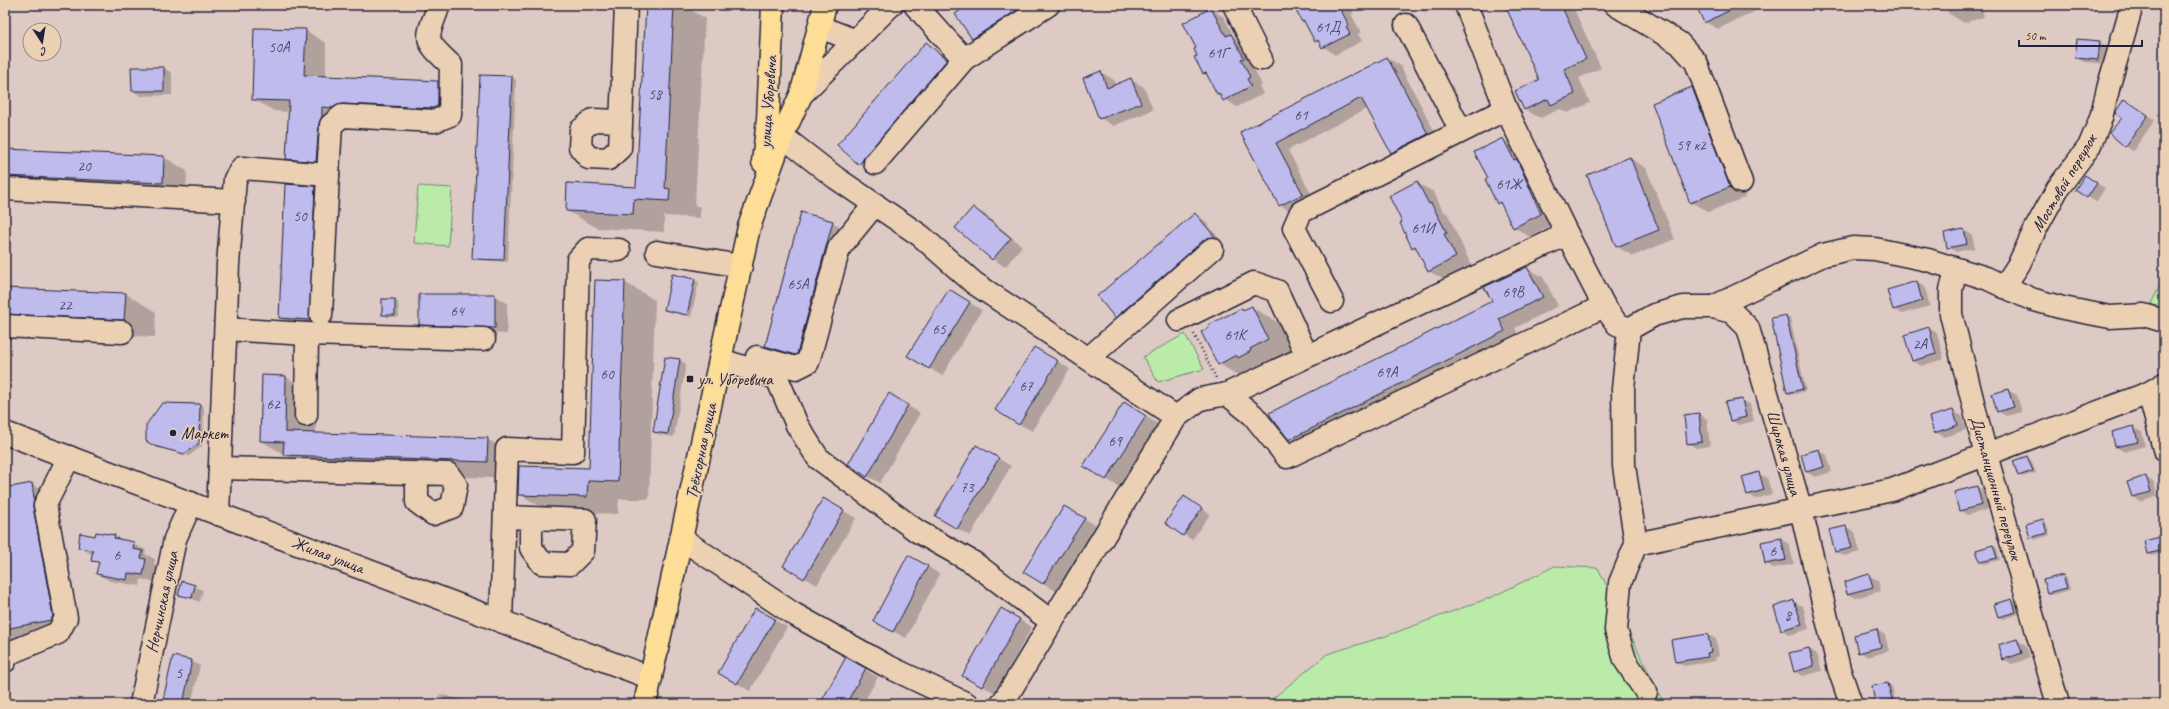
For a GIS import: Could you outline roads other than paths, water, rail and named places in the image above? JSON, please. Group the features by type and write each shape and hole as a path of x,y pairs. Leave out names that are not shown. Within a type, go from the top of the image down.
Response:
{"main road":[{"name":"улица Уборевича","path":"758,198 768,120 773,5"},
{"name":"улица Уборевича","path":"758,198 782,136 801,95 825,5"},
{"name":"Трёхгорная улица","path":"645,704 749,227 758,198"}],"street":[{"path":"321,315 331,125 342,116 435,121 450,115 451,65 432,47 428,35 439,5"},
{"path":"621,121 626,5"},
{"path":"801,95 892,5"},
{"path":"915,5 964,59"},
{"path":"875,163 964,59 1048,5"},
{"path":"1234,5 1261,59"},
{"path":"1466,5 1506,109 1567,234 1604,306 1617,324 1629,329 1623,389 1624,466 1636,544 1620,583 1616,630 1625,660 1646,692"},
{"path":"1616,5 1679,43 1696,62 1741,182"},
{"name":"Мостовой переулок","path":"2004,287 2019,264 2034,230 2058,188 2089,147 2101,118 2132,5"},
{"path":"1406,25 1460,131"},
{"path":"820,27 856,41"},
{"path":"1332,301 1294,228 1301,212 1506,109"},
{"path":"782,136 836,178 921,236 974,283 1176,417"},
{"path":"218,514 226,329 235,180 242,168 328,175"},
{"path":"5,190 234,201"},
{"path":"722,354 796,368 808,362 838,248 875,204"},
{"path":"1002,704 1176,417 1200,399 1226,394 1567,234"},
{"path":"1713,307 1823,255 1853,248 1875,250 1928,260 1956,270 1986,278 2031,299 2102,316 2144,315 2164,321"},
{"path":"501,621 507,448 573,452 578,260 588,249 619,250"},
{"path":"1088,358 1212,249"},
{"path":"657,252 741,266"},
{"name":"Дистанционный переулок","path":"1956,270 1951,290 1951,314 1986,455 2058,704"},
{"path":"1182,318 1254,283 1277,291 1307,356"},
{"path":"1226,394 1253,415 1287,457 1604,306"},
{"name":"Широкая улица","path":"1629,329 1654,315 1683,307 1713,307 1732,312 1748,328 1801,510 1839,669 1851,704"},
{"path":"5,326 122,332"},
{"path":"226,329 306,334 484,339"},
{"path":"306,334 306,414"},
{"path":"722,354 778,378 798,425 818,458 918,531 974,563 1052,622"},
{"path":"1636,544 1706,528 1801,510 1892,490 2157,389 2164,449"},
{"name":"Жилая улица","path":"5,433 651,678"},
{"path":"5,661 7,654 58,633 66,618 45,505 69,457"},
{"path":"220,468 417,474"},
{"name":"Нерчинская улица","path":"141,704 175,539 191,503"},
{"path":"505,517 531,518"},
{"path":"682,539 792,613 885,665 967,704"}],"place":[{"name":"ул. Уборевича","path":"690,379"},
{"name":"Маркет","path":"173,433"}]}
